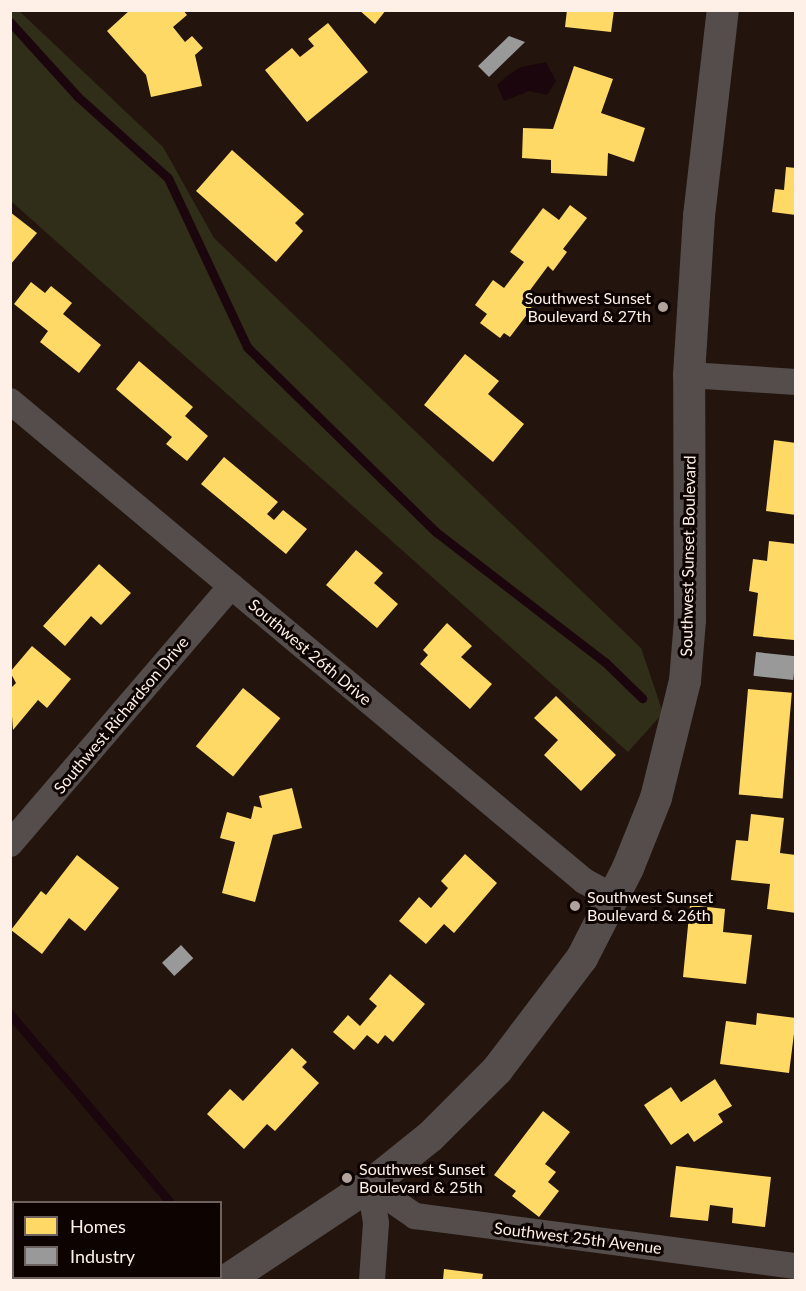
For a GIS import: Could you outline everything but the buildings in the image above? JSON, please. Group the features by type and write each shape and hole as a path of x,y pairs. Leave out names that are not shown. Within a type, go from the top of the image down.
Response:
{"street":[{"name":"Southwest Sunset Boulevard","path":"227,1281 370,1185 430,1137 509,1056 582,958 614,897 656,798 685,681 690,620 689,375 699,216 723,10"},
{"path":"689,375 795,382"},
{"name":"Southwest 26th Drive","path":"10,400 584,881 614,897"},
{"name":"Southwest Richardson Drive","path":"10,844 231,586"},
{"path":"370,1185 376,1222 372,1281"},
{"name":"Southwest 25th Avenue","path":"370,1185 415,1216 795,1266"}],"shaded area":[{"path":"18,10 163,147 214,238 641,648 663,713 628,752 11,201 10,11"},
{"path":"546,62 556,81 547,95 529,91 504,101 497,85 521,67"}],"waterway":[{"path":"10,22 77,96 168,178 247,347 436,532 605,662 642,698"},
{"path":"10,1014 169,1201"}],"place":[{"name":"Southwest Sunset Boulevard & 27th","path":"663,307"},
{"name":"Southwest Sunset Boulevard & 26th","path":"575,906"},
{"name":"Southwest Sunset Boulevard & 25th","path":"347,1178"}]}
